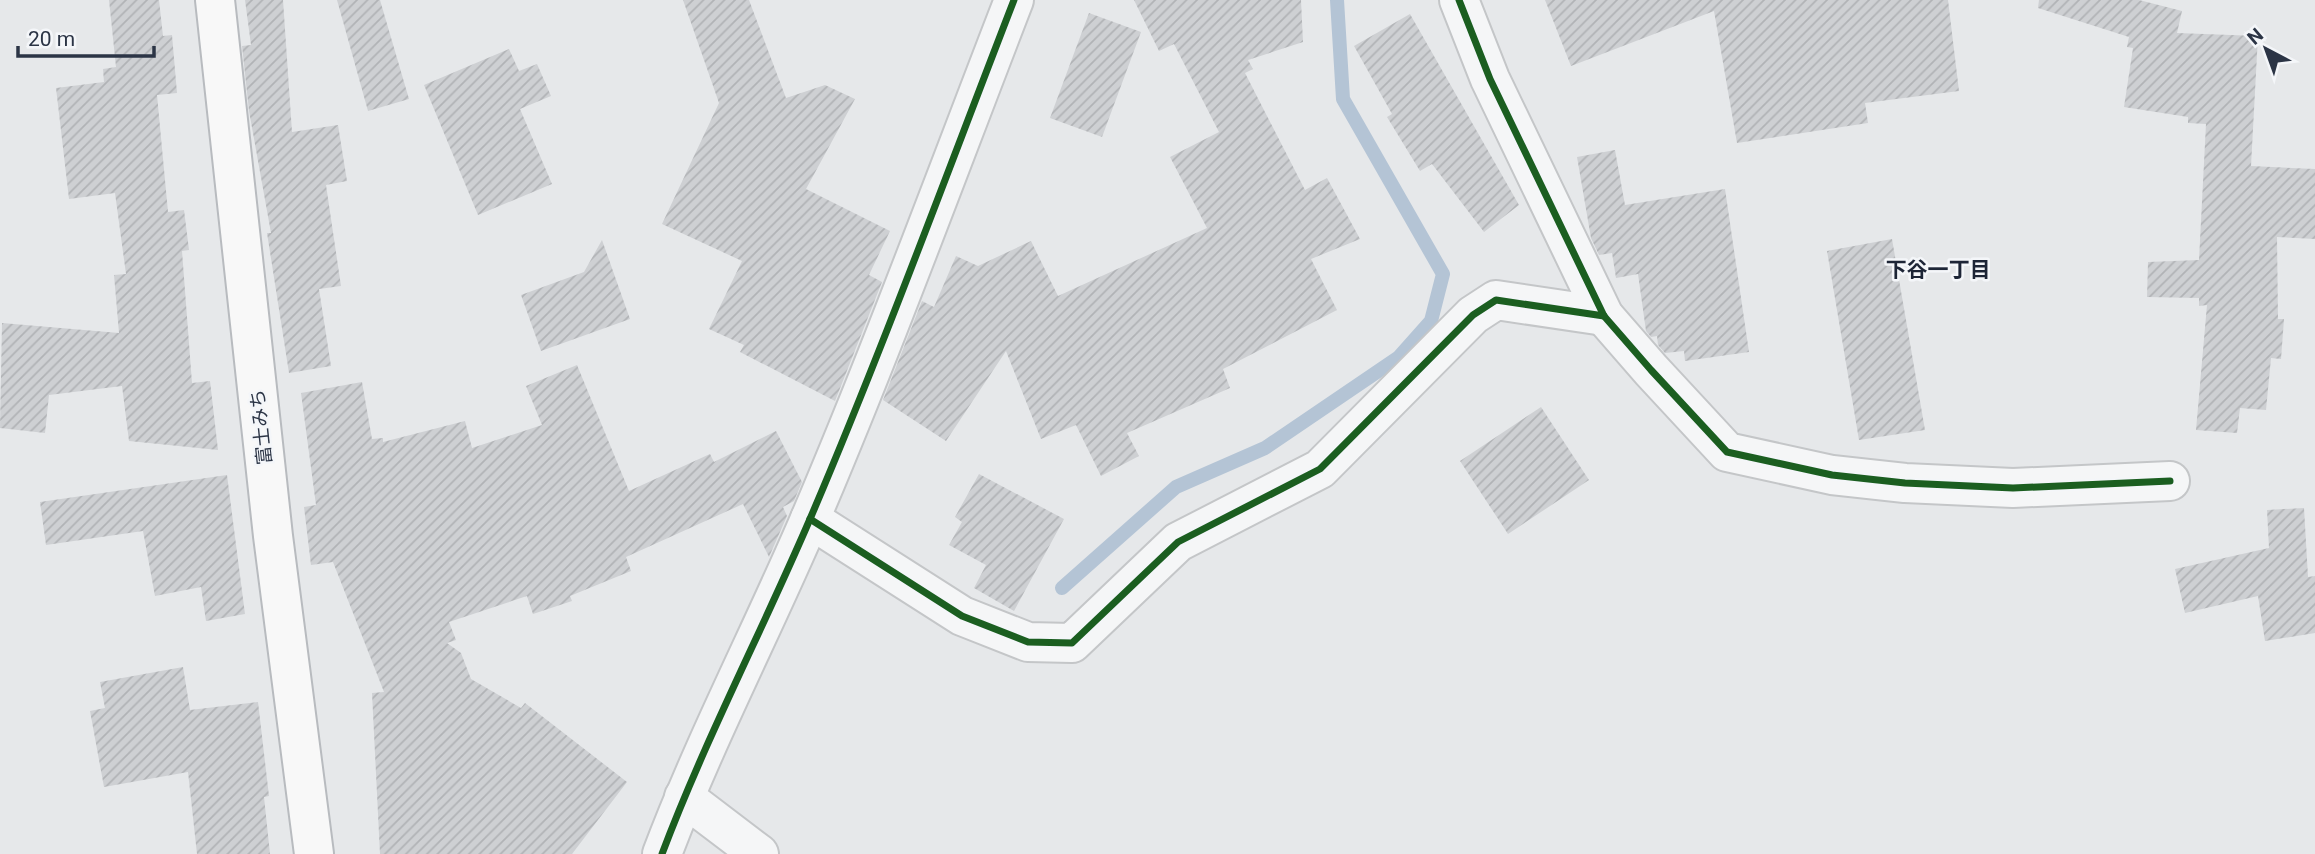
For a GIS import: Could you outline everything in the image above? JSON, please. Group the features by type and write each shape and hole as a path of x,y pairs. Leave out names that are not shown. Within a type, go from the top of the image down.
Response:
{"highway":[{"name":"富士みち","path":"215,0 273,536 314,854"}],"street":[{"path":"662,854 684,797 810,519 1014,0"},
{"path":"1459,0 1490,79 1604,316 1727,452 1832,475 1905,483 2013,488 2170,481"},
{"path":"810,519 962,616 1028,642 1072,643 1178,542 1320,469 1473,315 1496,300 1604,316"},
{"path":"684,797 759,854"}],"building":[{"path":"109,0 159,0 163,36 172,35 177,93 157,95 168,212 184,210 189,250 182,251 192,383 210,381 218,450 129,441 122,386 49,395 45,433 0,428 2,323 119,333 114,275 126,274 115,193 69,199 56,88 104,82 103,69 116,67"},
{"path":"245,0 283,0 292,132 338,125 347,181 326,185 341,286 319,289 331,366 289,373 267,233 271,233 249,111 242,46 251,45"},
{"path":"337,0 380,0 409,99 368,111"},
{"path":"683,0 749,0 786,98 825,85 855,99 806,189 890,231 869,275 882,282 835,401 740,352 744,345 709,329 742,261 662,224 719,103"},
{"path":"1134,0 1301,0 1303,42 1248,60 1253,69 1245,73 1305,190 1327,178 1360,239 1311,259 1337,310 1223,369 1230,388 1127,433 1139,456 1101,476 1076,425 1041,439 1006,351 946,441 883,400 922,301 934,307 956,256 978,266 1031,241 1058,296 1207,228 1170,157 1219,132 1174,44 1159,51"},
{"path":"1545,0 1948,0 1959,91 1865,103 1868,123 1737,143 1714,11 1571,66"},
{"path":"2039,0 2139,0 2182,11 2177,33 2258,36 2251,166 2315,169 2315,239 2277,237 2278,319 2284,319 2281,359 2271,358 2266,410 2240,408 2237,433 2196,430 2207,305 2199,306 2199,298 2147,297 2148,262 2199,260 2206,124 2188,123 2188,117 2124,107 2133,48 2127,47 2129,37 2038,8"},
{"path":"1089,13 1141,32 1102,137 1050,118"},
{"path":"1410,14 1519,205 1484,232 1432,164 1420,171 1387,117 1392,114 1354,46"},
{"path":"509,49 519,71 537,64 551,96 520,109 552,184 478,215 424,85"},
{"path":"1615,150 1625,205 1725,189 1749,352 1685,361 1684,351 1665,353 1658,345 1657,336 1651,337 1646,331 1638,274 1616,278 1612,253 1599,255 1591,238 1577,157"},
{"path":"1892,239 1925,430 1859,440 1827,251"},
{"path":"602,240 630,319 541,351 521,295 584,272"},
{"path":"577,365 629,491 710,454 714,462 776,431 802,482 794,501 783,507 787,516 769,557 743,504 626,557 631,571 570,596 572,601 533,614 527,596 449,622 456,640 447,643 461,653 471,679 521,708 525,703 627,782 572,854 380,854 372,693 384,692 333,562 311,565 304,507 316,505 301,393 362,382 372,439 383,438 383,442 465,421 472,448 542,425 526,386"},
{"path":"1541,407 1589,480 1508,534 1460,461"},
{"path":"979,474 1064,519 1014,611 974,588 986,565 949,545 962,522 955,517"},
{"path":"227,475 245,614 206,621 201,587 155,596 143,531 46,545 40,502"},
{"path":"2304,508 2308,577 2315,576 2315,633 2265,641 2258,596 2185,613 2175,569 2269,548 2267,510"},
{"path":"183,667 190,710 258,702 269,796 264,797 270,854 197,854 188,772 104,787 90,711 105,708 100,682"}],"waterway":[{"path":"1062,588 1176,487 1265,448 1399,357 1431,321 1443,274 1343,99 1337,0"}],"cycle path":[{"path":"662,854 837,455 1014,0"},
{"path":"1459,0 1490,79 1604,316 1727,452 1832,475 1905,483 2013,488 2170,481"},
{"path":"810,519 962,616 1028,642 1072,643 1178,542 1320,469 1473,315 1496,300 1604,316"}],"district":[{"name":"下谷一丁目","path":"1938,270"}]}
